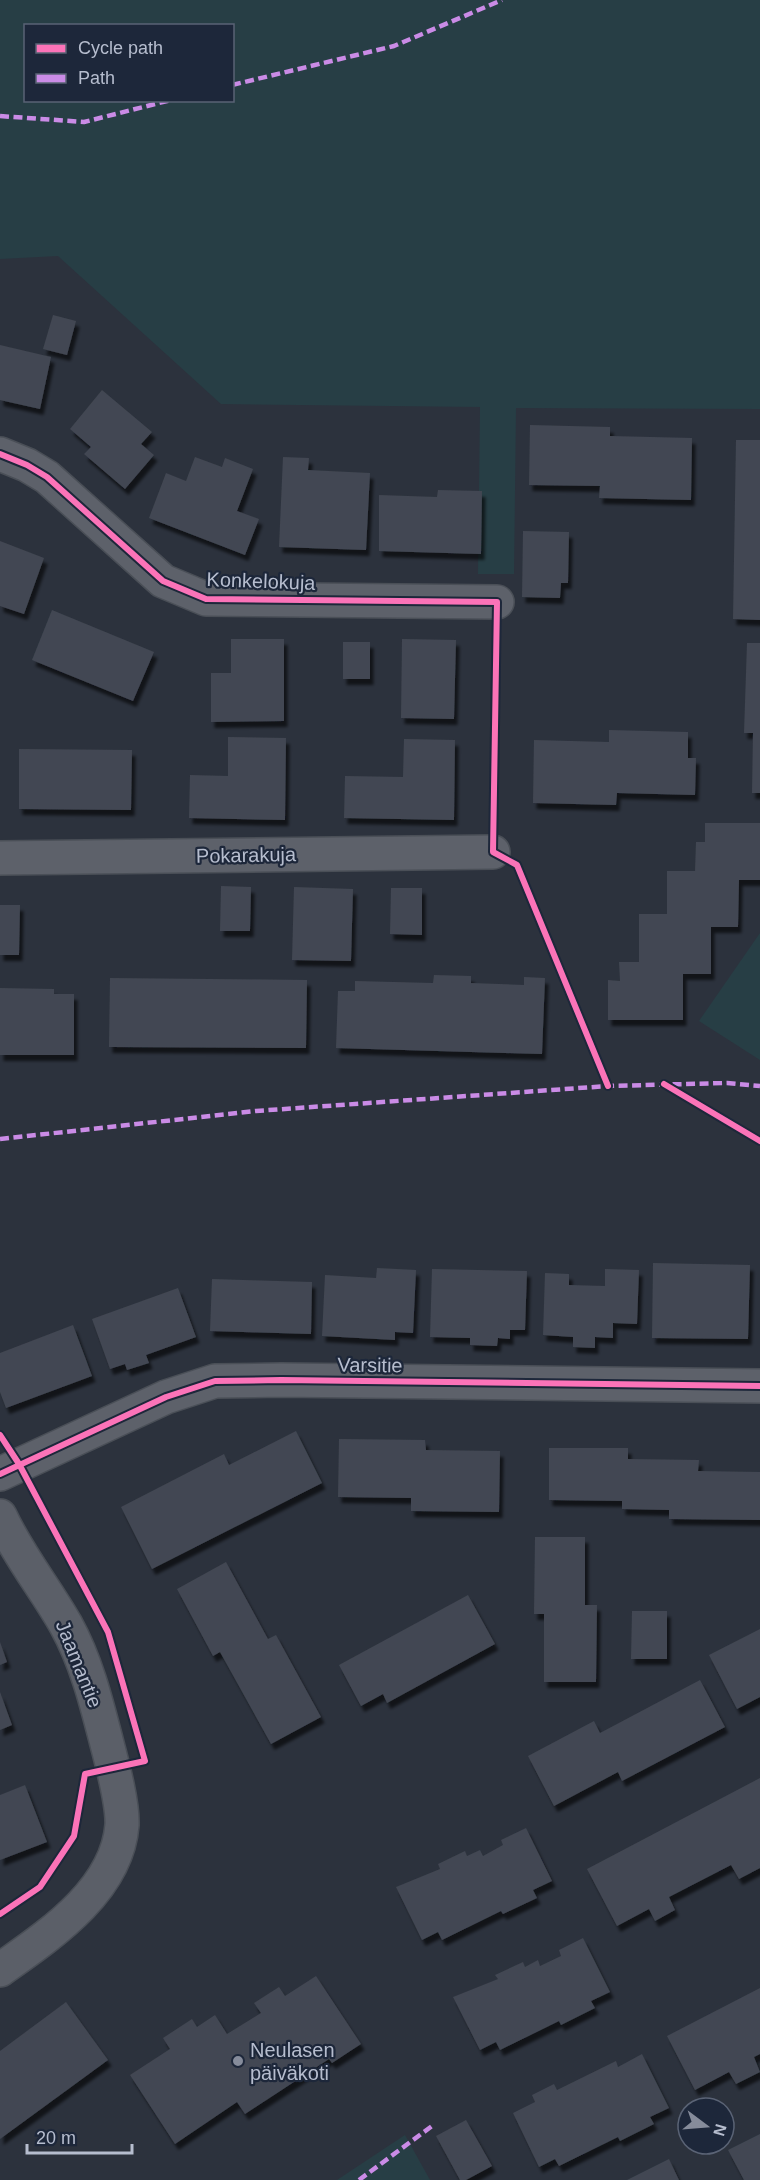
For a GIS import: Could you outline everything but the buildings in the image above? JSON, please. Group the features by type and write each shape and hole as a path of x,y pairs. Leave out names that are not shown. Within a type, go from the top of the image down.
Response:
{"street":[{"name":"Konkelokuja","path":"0,454 27,465 47,477 163,581 206,599 497,602"},
{"name":"Pokarakuja","path":"0,858 493,852"},
{"name":"Varsitie","path":"0,1474 166,1397 215,1382 281,1380 760,1386"},
{"name":"Jaamantie","path":"0,1516 8,1534 67,1626 93,1688 113,1769 122,1825 113,1858 92,1893 60,1928 0,1970"}],"shaded area":[{"path":"0,0 760,0 760,409 516,408 514,574 478,574 480,407 221,404 58,256 0,259"},
{"path":"760,933 760,1060 699,1021"},
{"path":"405,2135 430,2180 337,2180"}],"marked path":[{"path":"234,85 394,46 502,0"},
{"path":"0,116 84,122 163,102"},
{"path":"0,1139 256,1111 608,1086 727,1083 760,1086"},
{"path":"359,2180 432,2126"}],"cycle path":[{"path":"0,454 27,465 47,477 163,581 206,599 497,602 493,852 517,865 608,1086"},
{"path":"664,1084 760,1141"},
{"path":"0,1474 166,1397 215,1381 760,1386"},
{"path":"0,1435 19,1464 108,1632 145,1761 85,1774 74,1836 40,1887 0,1914"}],"place":[{"name":"Neulasen päiväkoti","path":"238,2061"}]}
